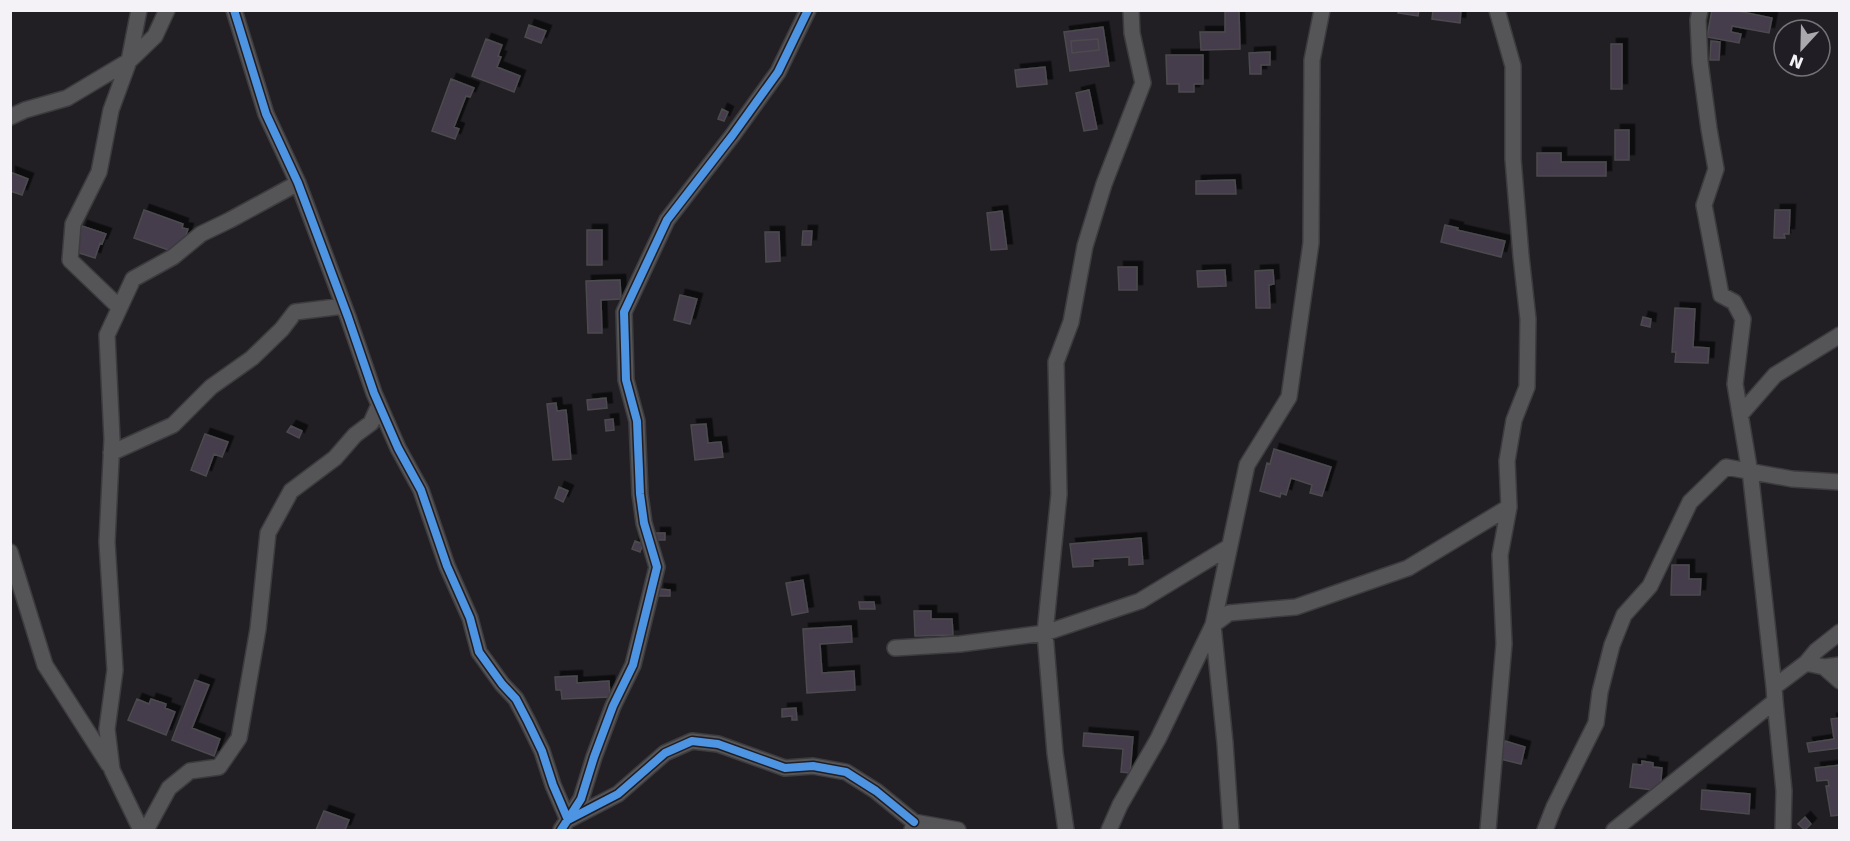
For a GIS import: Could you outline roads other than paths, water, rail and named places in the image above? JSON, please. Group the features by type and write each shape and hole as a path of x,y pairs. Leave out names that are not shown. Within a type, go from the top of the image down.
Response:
{"street":[{"path":"119,308 70,260 74,224 99,172 111,110 129,61 139,10"},
{"path":"10,117 25,110 67,98 129,61 155,36 167,10"},
{"path":"234,10 266,114 298,183 379,405 398,448 421,490 447,566 470,618 479,652 516,699 528,722 542,751 564,825"},
{"path":"564,825 581,799 609,716 633,665 657,567 644,523 640,494 637,421 626,380 624,312 667,220 778,72 808,10"},
{"path":"1066,831 1055,753 1045,633 1059,494 1056,362 1071,322 1085,246 1104,184 1143,83 1132,33 1131,10"},
{"path":"1109,831 1120,805 1158,739 1213,625 1247,465 1289,397 1311,243 1312,60 1322,10"},
{"path":"1488,831 1504,644 1500,555 1509,507 1507,461 1514,420 1527,387 1528,319 1513,159 1513,66 1497,10"},
{"path":"1700,10 1698,20 1700,62 1716,169 1704,205 1721,295 1734,302 1743,319 1735,384 1749,471 1775,694 1784,791 1783,831"},
{"path":"112,770 107,729 115,670 107,542 111,453 107,335 132,279 173,257 201,234 298,183"},
{"path":"111,453 172,425 211,387 252,358 295,312 344,306"},
{"path":"1740,415 1775,375 1839,335"},
{"path":"146,831 169,788 190,771 219,767 239,738 258,629 268,533 291,491 335,458 355,435 371,423 379,405"},
{"path":"1545,831 1554,807 1596,723 1600,692 1612,645 1624,615 1650,586 1690,502 1726,467 1792,479 1839,482"},
{"path":"1213,625 1229,613 1296,607 1408,568 1509,507"},
{"path":"895,648 960,644 1045,633 1140,601 1229,547"},
{"path":"10,552 45,665 112,770 141,831"},
{"path":"1213,625 1231,831"},
{"path":"1614,831 1775,694 1816,651 1839,632"},
{"path":"1806,663 1832,666 1839,681"},
{"path":"564,825 618,794 665,753 692,741 718,744 785,768 813,766 846,772 876,791 913,826 957,831"}]}
